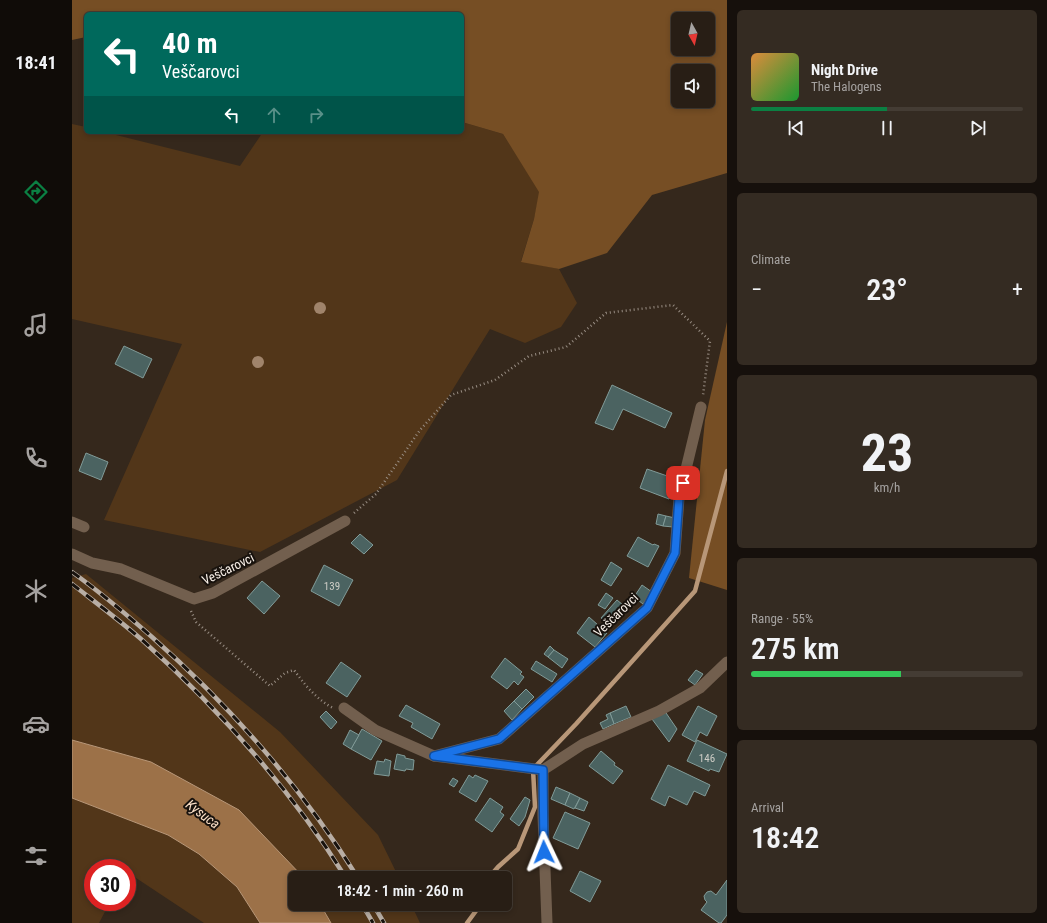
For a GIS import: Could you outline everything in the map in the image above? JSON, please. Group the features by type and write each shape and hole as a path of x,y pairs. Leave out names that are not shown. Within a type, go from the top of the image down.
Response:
{"street":[{"name":"Veščarovci","path":"434,756 499,739 647,608 675,553 679,498 701,407"},
{"name":"Veščarovci","path":"72,554 92,563 121,569 194,599 213,593 345,521"},
{"path":"72,522 84,527"},
{"path":"344,708 375,730 434,756 543,770 583,744 659,711 700,688 727,662"},
{"path":"543,770 547,923"}],"path":[{"path":"345,521 376,494 420,430 451,395 495,380 529,356 566,347 606,313 672,305 710,341 701,407"},
{"path":"194,599 190,608 196,622 270,686 285,673 294,670 302,681 322,702 338,711 344,708"}],"shaded area":[{"path":"72,0 727,0 727,173 652,195 607,253 559,269 521,262 534,219 539,192 503,134 464,123 464,12 84,12 84,37 72,40"},
{"path":"464,123 503,134 540,192 534,219 521,261 559,269 577,303 561,327 525,343 490,329 397,480 260,552 104,520 182,344 72,319 72,124 84,127 84,134 112,134 240,166 262,134 464,134"},
{"path":"727,322 727,590 689,578 705,420"},
{"path":"86,574 280,732 378,835 396,871 297,871 238,810 190,783 99,747 72,740 72,578"},
{"path":"72,798 168,835 199,854 237,887 260,923 204,923 136,878 136,859 84,859 84,911 105,911 99,923 72,923"},
{"path":"324,911 414,911 420,923 331,923"}],"water":[{"name":"Kysuca","path":"72,740 151,762 239,810 297,871 288,871 288,911 324,911 331,923 260,923 237,887 199,854 168,835 72,798"}],"building":[{"path":"124,346 152,359 143,378 115,364"},
{"path":"612,385 672,413 665,428 623,409 613,430 595,423"},
{"path":"86,453 108,462 101,480 79,471"},
{"path":"647,469 676,479 669,499 640,488"},
{"path":"658,514 666,516 663,526 656,524"},
{"path":"666,516 675,518 673,527 663,526"},
{"path":"360,534 373,545 364,554 351,543"},
{"path":"638,537 653,545 659,546 648,567 627,556"},
{"path":"611,562 622,569 611,586 601,580"},
{"path":"324,565 353,580 339,606 311,591"},
{"path":"262,581 280,596 264,614 247,598"},
{"path":"642,585 652,592 643,604 634,597"},
{"path":"606,593 613,598 605,609 598,605"},
{"path":"617,600 629,610 626,612 625,611 611,627 601,618"},
{"path":"589,617 607,633 595,647 577,633"},
{"path":"550,646 554,650 548,657 544,654"},
{"path":"554,650 568,659 562,668 548,657"},
{"path":"505,658 522,672 520,674 524,677 518,685 514,681 507,689 491,677"},
{"path":"536,661 557,674 552,682 531,669"},
{"path":"341,662 361,676 347,697 326,683"},
{"path":"696,670 703,674 695,685 688,680"},
{"path":"526,689 534,697 522,709 514,701"},
{"path":"514,701 522,709 512,720 504,711"},
{"path":"406,705 440,724 432,739 411,727 413,723 399,716"},
{"path":"626,706 631,717 614,724 610,713"},
{"path":"698,706 717,716 707,736 700,732 695,742 682,735"},
{"path":"664,710 677,729 669,742 652,719"},
{"path":"326,711 337,722 331,729 320,717"},
{"path":"610,713 614,724 603,729 600,723 608,719 606,715"},
{"path":"362,729 382,741 371,760 351,749"},
{"path":"350,730 359,735 351,749 343,744"},
{"path":"697,740 727,754 719,772 710,769 709,771 687,761"},
{"path":"601,751 615,763 614,765 623,771 613,784 589,766"},
{"path":"397,754 414,760 413,770 406,769 405,771 394,769"},
{"path":"385,759 391,761 389,776 374,774 377,761 384,762"},
{"path":"668,765 710,785 705,796 694,791 687,805 669,796 665,806 651,799"},
{"path":"469,775 473,778 475,775 488,781 476,802 459,792"},
{"path":"453,778 458,781 454,787 449,784"},
{"path":"556,787 570,793 565,805 551,799"},
{"path":"570,793 580,798 574,809 565,805"},
{"path":"525,797 530,800 525,817 519,826 510,819"},
{"path":"490,798 503,807 500,812 504,815 492,832 475,820"},
{"path":"580,798 588,802 584,811 575,808"},
{"path":"565,812 590,823 578,849 553,838"},
{"path":"580,871 601,881 590,902 570,891"},
{"path":"727,880 727,915 721,923 719,923 701,910 707,902 704,896 707,892 711,891 716,895"}],"waterway":[{"path":"495,871 518,849 535,807 533,769 576,724 695,591 727,471"},
{"path":"467,923 476,911"}],"railway":[{"path":"72,572 113,603 152,637 237,720 264,750 313,812 353,871"},
{"path":"72,584 141,639 198,693 252,751 277,781 341,871"},
{"path":"366,911 373,923"},
{"path":"377,911 384,923"}],"route":[{"path":"544,852 543,770 434,756 499,739 647,608 675,553 679,498 683,483"}]}
